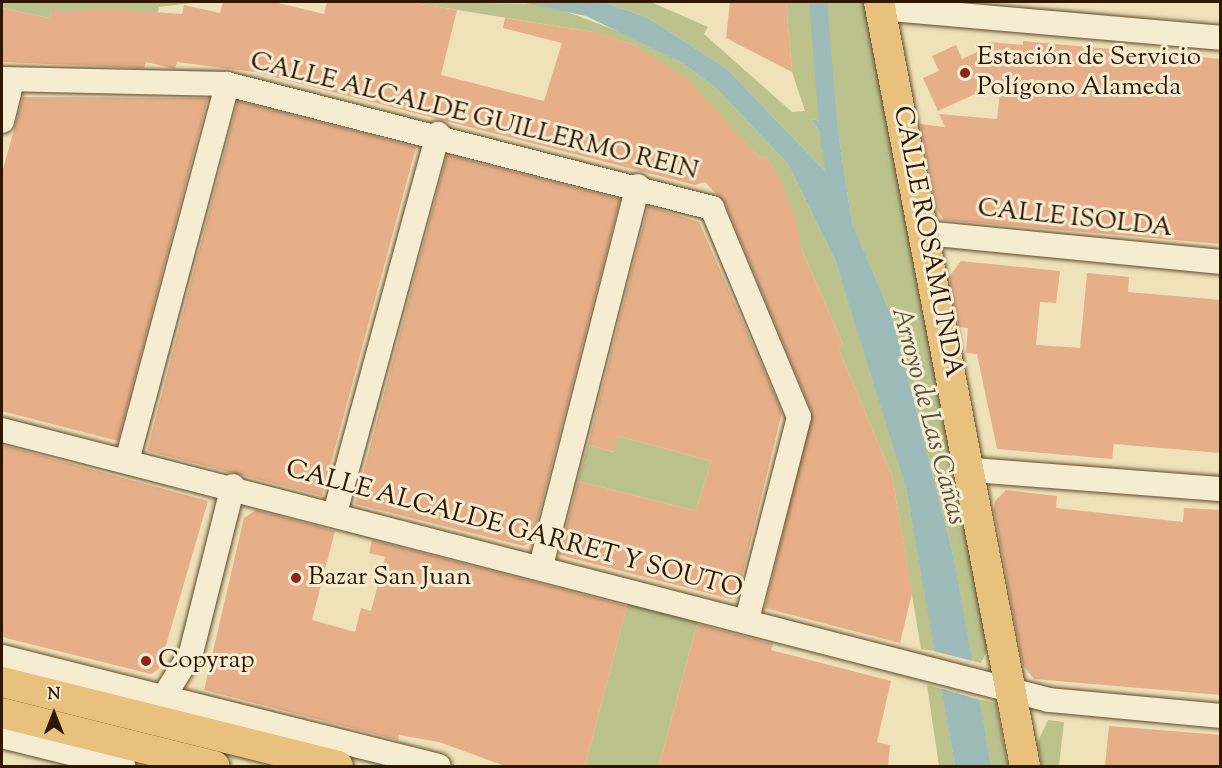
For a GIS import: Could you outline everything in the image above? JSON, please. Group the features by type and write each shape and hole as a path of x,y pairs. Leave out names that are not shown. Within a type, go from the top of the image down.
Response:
{"main road":[{"name":"CALLE ROSAMUNDA","path":"880,5 972,470 1002,686 1025,766"},
{"path":"2,682 151,712 216,737 338,766"},
{"path":"2,713 181,763 215,766"}],"street":[{"path":"880,5 1221,38"},
{"path":"2,121 7,80"},
{"name":"CALLE ALCALDE GUILLERMO REIN","path":"7,80 227,84 438,135 712,207 799,417 747,620"},
{"path":"127,461 227,84"},
{"path":"335,513 438,135"},
{"path":"541,566 638,186"},
{"name":"CALLE ISOLDA","path":"925,233 1221,262"},
{"name":"CALLE ALCALDE GARRET Y SOUTO","path":"2,429 233,486 1049,700 1221,716"},
{"path":"972,470 1221,489"},
{"path":"216,737 196,705 191,653 233,486"},
{"path":"151,712 191,653"},
{"path":"2,657 151,712 196,705 439,766"},
{"path":"151,712 181,763 252,745"},
{"path":"2,736 123,766"}],"green space":[{"path":"2,2 200,2 159,7 158,12 51,12 49,18 2,8"},
{"path":"409,2 546,4 639,39 683,63 717,89 788,164 836,262 866,350 906,488 936,651 921,649 892,475 838,348 843,344 802,250 780,180 765,156 760,158 686,79 632,44 593,32"},
{"path":"604,2 651,2 708,27 704,34 792,112 805,111 792,72 786,2 865,2 990,644 981,663 969,660 952,550 893,319 852,225 837,124 811,119 822,135 826,172 727,69 648,18"},
{"path":"618,436 711,461 696,511 578,481 588,445 613,452"},
{"path":"628,602 698,620 659,766 585,766"},
{"path":"927,685 942,689 955,766 939,766"},
{"path":"977,699 996,703 1008,766 991,766"},
{"path":"1048,720 1064,722 1059,766 1042,766 1037,743"}],"water":[{"path":"521,2 604,2 648,18 727,69 825,171 822,135 811,119 837,124 852,224 893,319 952,550 991,766 955,766 906,488 836,262 788,164 717,89 683,63 586,16"}],"pier":[{"path":"933,651 973,661 980,700 939,688"}],"building":[{"path":"223,2 274,2 324,14 327,2 409,2 457,10 441,75 544,101 562,43 503,28 505,18 594,32 632,44 687,78 760,158 765,156 780,179 796,219 802,250 843,344 838,348 892,475 912,593 900,643 765,608 812,412 725,203 705,182 695,185 255,72 177,62 175,69 146,62 144,68 2,62 2,8 49,18 51,12 111,9 182,14 184,5 220,13"},
{"path":"730,2 786,2 792,72 726,38"},
{"path":"1023,41 1221,59 1221,244 944,220 936,208 920,124 945,127 939,114 997,119 1001,82 938,111 923,78 939,71 932,56 956,45 962,59 988,47 988,42 1023,45"},
{"path":"23,97 208,98 118,441 2,411 2,173"},
{"path":"238,101 416,147 322,496 147,451"},
{"path":"447,155 620,199 532,541 524,546 355,504"},
{"path":"648,206 699,222 782,412 737,597 731,599 559,555 578,481 696,511 711,461 618,436 614,452 588,445"},
{"path":"961,261 1060,271 1056,303 1040,302 1036,345 1080,348 1087,273 1129,277 1128,292 1221,300 1221,453 1114,444 1112,459 997,449 977,354 966,353 968,328 959,327 949,277"},
{"path":"2,445 208,501 159,669 151,674 2,637"},
{"path":"1006,490 1057,496 1056,508 1183,522 1184,508 1221,510 1221,695 1034,679 1023,665 994,510 995,501"},
{"path":"256,510 335,531 312,620 355,632 361,608 371,611 385,557 369,553 372,540 627,606 585,766 505,766 439,742 399,735 398,740 204,690 244,518"},
{"path":"697,624 773,644 771,650 891,681 877,742 890,745 888,766 659,766"},
{"path":"1109,726 1221,735 1221,766 1105,766"}],"waterway":[{"path":"818,2 830,145"}],"place":[{"name":"Estación de Servicio Polígono Alameda","path":"965,73"},
{"name":"Bazar San Juan","path":"296,578"},
{"name":"Copyrap","path":"146,661"}],"water label":[{"name":"Arroyo de Las Cañas","path":"928,416"}]}
